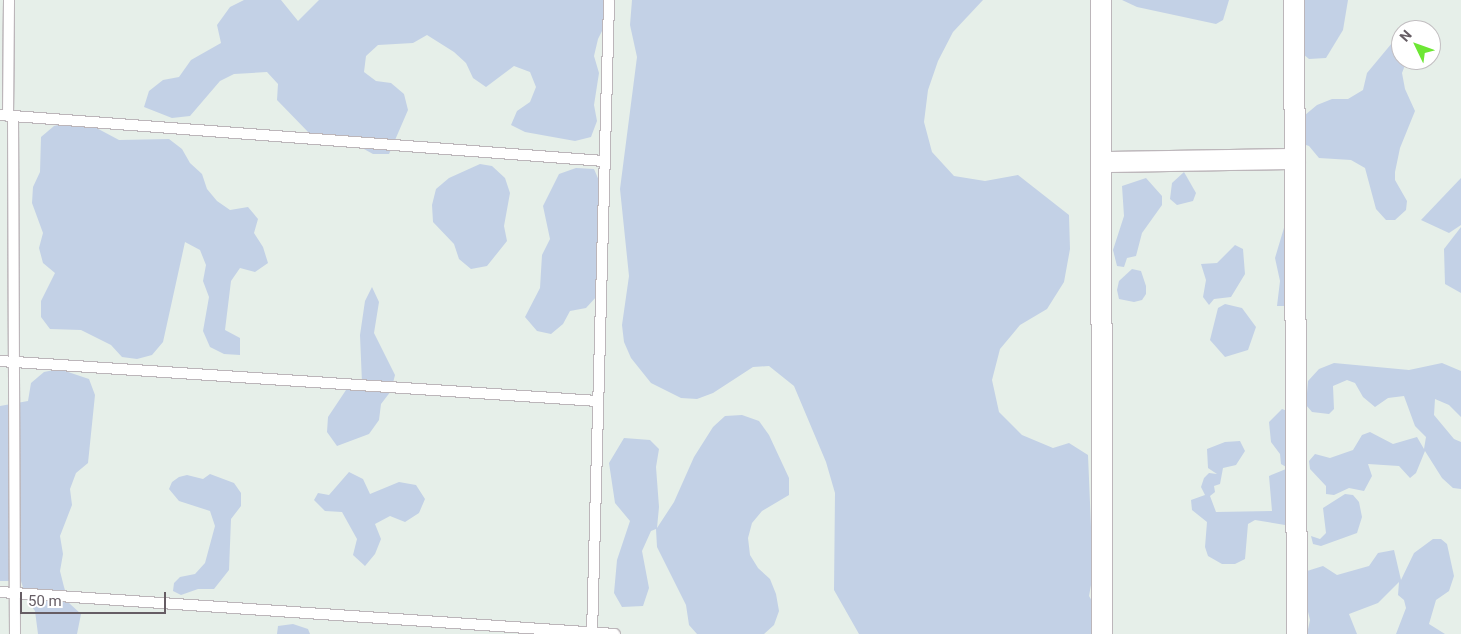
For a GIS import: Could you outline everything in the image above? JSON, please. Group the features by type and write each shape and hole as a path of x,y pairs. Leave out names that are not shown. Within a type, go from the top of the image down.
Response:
{"street":[{"path":"1101,0 1104,162 1102,634"},
{"path":"1294,0 1297,634"},
{"path":"1104,162 1295,159"}],"lane":[{"path":"9,0 7,116 14,363 15,634"},
{"path":"592,633 608,0"},
{"path":"7,116 604,161"},
{"path":"0,361 598,401"},
{"path":"0,592 615,634"}],"shaded area":[{"path":"244,0 281,0 298,21 319,0 608,0 606,23 598,39 594,56 599,73 594,105 597,121 591,137 575,141 525,132 511,125 517,111 530,102 536,87 530,72 514,66 486,87 473,78 466,63 454,52 427,35 413,43 378,45 366,56 364,72 376,81 391,83 404,94 408,110 389,154 373,154 344,138 311,135 277,100 278,84 267,72 234,74 220,81 190,116 172,118 144,107 149,91 163,80 179,77 191,60 221,43 217,25 230,7"},
{"path":"632,0 983,0 953,32 938,61 928,90 924,122 932,152 954,176 985,181 1018,175 1069,215 1070,249 1064,282 1047,309 1020,325 1000,349 992,380 999,412 1022,435 1053,448 1069,443 1088,455 1093,574 1089,596 1096,608 1093,634 859,634 834,590 835,493 826,462 794,386 769,366 753,367 713,393 697,399 681,398 651,383 631,358 624,342 622,325 629,276 620,189 637,57 630,25"},
{"path":"1122,0 1229,0 1223,20 1216,24 1137,7"},
{"path":"1303,0 1348,0 1343,30 1326,58 1309,59 1297,49"},
{"path":"1391,44 1391,70 1403,70 1405,89 1415,111 1400,148 1395,172 1395,180 1407,201 1406,210 1395,220 1386,220 1376,209 1365,168 1351,160 1319,158 1309,146 1303,144 1297,130 1305,115 1317,105 1332,99 1348,99 1363,90 1367,73"},
{"path":"70,122 89,124 119,140 169,139 182,149 190,163 202,174 207,189 217,201 230,210 248,207 258,219 254,233 263,247 268,263 255,272 240,268 231,281 225,330 240,338 240,355 224,354 210,347 203,331 209,297 203,281 206,265 200,250 185,242 163,342 152,355 137,359 122,357 111,345 81,330 50,329 41,317 41,301 55,273 43,263 39,248 43,233 32,203 33,187 40,172 41,137 54,126"},
{"path":"480,164 492,166 505,178 510,193 504,226 507,241 487,266 471,269 459,259 454,244 433,222 432,205 436,189 449,178"},
{"path":"576,168 594,169 600,183 597,296 586,308 570,311 563,324 551,334 537,331 525,317 540,288 542,255 550,239 543,206 559,174"},
{"path":"1184,172 1196,193 1193,201 1177,205 1170,199 1172,183"},
{"path":"1146,178 1162,196 1162,205 1142,233 1136,256 1127,258 1124,267 1117,266 1113,250 1124,216 1122,186"},
{"path":"1461,178 1461,225 1449,233 1421,220"},
{"path":"1286,221 1286,306 1277,306 1280,281 1275,258"},
{"path":"1461,227 1461,293 1445,284 1444,249"},
{"path":"1235,245 1243,249 1245,274 1231,297 1214,299 1209,305 1203,297 1206,280 1201,264 1217,263"},
{"path":"1132,269 1141,271 1146,286 1146,294 1142,300 1134,302 1119,299 1117,290 1119,281"},
{"path":"372,287 379,302 374,333 395,375 391,391 381,404 379,420 369,434 337,446 327,432 328,417 346,390 362,383 360,335 365,301"},
{"path":"1225,304 1242,308 1256,327 1248,350 1225,357 1210,340 1218,308"},
{"path":"1334,363 1409,370 1442,363 1461,371 1461,417 1449,405 1435,399 1434,415 1454,439 1461,442 1461,489 1453,488 1442,478 1425,451 1416,473 1410,478 1399,466 1368,464 1372,476 1364,491 1349,488 1334,495 1326,494 1326,486 1310,469 1309,461 1315,454 1330,458 1353,450 1362,435 1370,432 1393,444 1417,437 1424,449 1426,437 1415,426 1404,396 1388,398 1375,407 1363,397 1355,383 1347,380 1333,386 1334,409 1329,414 1312,412 1306,405 1308,381 1319,369"},
{"path":"59,369 89,379 95,395 88,463 76,473 70,489 72,505 60,536 63,554 60,571 64,587 69,603 81,614 77,634 38,634 35,611 26,598 21,581 0,581 0,406 28,401 31,383 44,372"},
{"path":"1282,409 1293,413 1288,468 1281,464 1280,454 1271,442 1269,422"},
{"path":"742,415 759,421 769,435 789,478 789,495 762,511 752,523 748,538 750,555 758,568 770,579 776,594 779,611 774,625 764,634 697,634 689,625 686,605 657,547 656,529 651,531 642,551 649,588 643,606 622,607 614,593 617,560 630,521 615,503 609,463 624,438 650,440 659,449 656,467 659,507 657,528 674,502 694,457 713,427 725,416"},
{"path":"1240,441 1245,451 1236,465 1223,468 1220,484 1214,486 1215,492 1210,496 1216,512 1272,511 1269,476 1286,469 1291,526 1255,520 1248,524 1245,559 1235,564 1222,564 1208,556 1205,547 1207,522 1192,510 1191,500 1205,495 1201,487 1204,478 1209,473 1217,474 1208,468 1207,449 1225,442"},
{"path":"349,472 363,479 370,494 399,482 416,485 425,499 419,513 405,522 390,516 375,524 381,539 375,554 365,566 353,555 357,539 342,512 325,511 314,500 318,493 329,495"},
{"path":"210,474 234,483 241,493 241,506 231,519 229,570 214,589 198,589 181,595 173,591 174,583 180,577 195,574 205,563 215,526 210,511 179,501 169,489 172,482 179,477 187,475 203,479"},
{"path":"1345,494 1353,495 1359,502 1362,517 1357,533 1321,546 1313,544 1311,536 1320,539 1326,533 1323,508"},
{"path":"1433,539 1441,539 1447,544 1454,576 1449,591 1436,600 1429,624 1445,634 1396,634 1406,608 1404,600 1398,595 1399,582 1378,603 1349,614 1357,634 1307,634 1310,620 1302,587 1307,571 1323,566 1337,575 1369,566 1378,553 1394,550 1401,580 1414,553"},
{"path":"293,624 308,629 310,634 277,634 278,626"}]}
